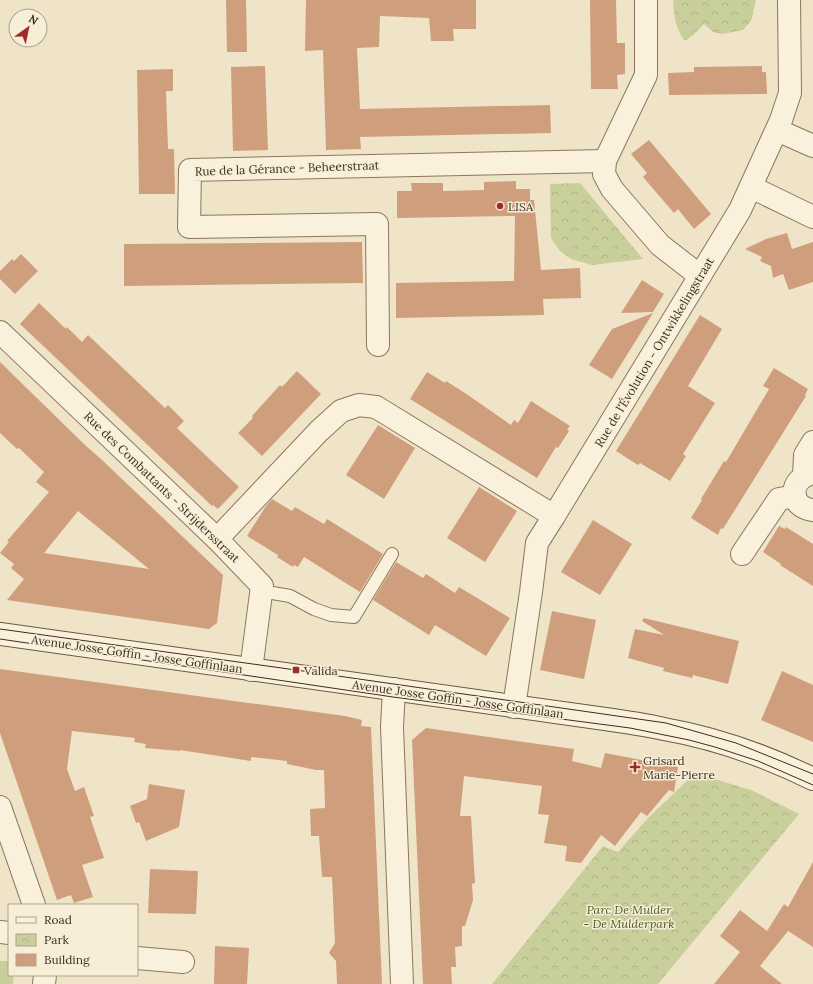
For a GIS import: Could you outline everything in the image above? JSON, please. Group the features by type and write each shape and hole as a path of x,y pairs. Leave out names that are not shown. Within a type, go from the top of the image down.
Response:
{"street":[{"path":"646,0 646,75 605,161 604,174 612,189 660,245 700,276"},
{"name":"Rue de l'Évolution - Ontwikkelingstraat","path":"514,706 537,543 740,210 751,187 777,130 790,93 789,0"},
{"path":"777,130 813,146"},
{"name":"Rue de la Gérance - Beheerstraat","path":"382,336 377,224 189,227 190,170 605,161"},
{"path":"751,187 813,217"},
{"name":"Rue des Combattants - Strijdersstraat","path":"0,332 217,539 262,586 261,591"},
{"path":"217,539 341,411 359,405 376,407 554,516"},
{"path":"813,442 805,455 809,474 798,481 795,488 795,496 798,503 804,508 813,510"},
{"path":"742,554 779,499 795,496"},
{"path":"251,670 261,591"},
{"name":"Avenue Josse Goffin - Josse Goffinlaan","path":"0,634 598,718 665,729 734,747 762,757 813,780"},
{"path":"394,689 392,727 402,984"},
{"path":"0,807 34,904"},
{"path":"138,958 183,962"}],"lane":[{"path":"261,591 290,596 314,609 331,615 354,617 392,554"}],"green space":[{"path":"673,0 756,0 751,21 743,30 722,34 713,32 704,24 685,41 676,22"},
{"path":"580,183 643,259 592,265 571,259 560,251 551,238 550,184"},
{"name":"Parc De Mulder - De Mulderpark","path":"695,773 751,790 799,814 658,984 492,984 603,846 618,852 648,818"},
{"path":"0,961 8,961 8,976 14,976 13,984 0,984"}],"building":[{"path":"226,0 246,0 247,52 227,52"},
{"path":"306,0 476,0 476,29 453,29 454,41 431,41 429,18 380,16 379,47 357,48 360,109 550,105 551,133 360,137 361,149 326,150 323,50 305,51"},
{"path":"590,0 616,0 617,43 625,43 625,74 617,75 618,89 591,89"},
{"path":"265,66 268,150 233,151 231,67"},
{"path":"762,66 762,72 766,72 767,94 669,95 668,73 694,72 694,67"},
{"path":"173,69 173,91 166,91 168,149 174,149 175,194 139,194 137,70"},
{"path":"649,140 711,214 694,229 678,209 674,213 643,177 647,173 631,154"},
{"path":"516,181 516,189 530,189 530,200 534,200 541,270 580,268 581,298 543,299 544,315 396,318 396,283 514,281 515,216 397,218 397,191 412,191 411,183 443,183 443,191 484,190 484,182"},
{"path":"787,233 792,249 813,242 813,282 789,290 783,274 773,278 771,266 760,261 762,257 745,249 766,239"},
{"path":"362,242 363,283 124,286 124,244"},
{"path":"21,254 38,271 15,294 0,279 0,271 12,259 14,261"},
{"path":"642,280 664,294 653,312 621,313"},
{"path":"39,303 82,342 88,335 165,408 168,405 184,421 177,428 239,487 218,509 213,505 212,506 20,324"},
{"path":"653,313 612,379 589,365 612,329"},
{"path":"700,315 722,329 688,386 715,403 683,454 686,456 670,481 640,463 638,465 616,451"},
{"path":"0,362 86,446 223,575 217,623 209,629 7,600 24,579 11,568 14,564 0,553 9,542 7,541 49,492 36,482 44,472 19,448 17,449 0,433","holes":["78,511 149,569 44,553"]},
{"path":"774,368 808,389 805,395 806,396 723,529 721,528 718,535 691,518 702,500 701,499 724,461 726,462 769,389 763,386"},
{"path":"297,371 321,394 262,456 238,433 253,418 252,416 280,385 282,387"},
{"path":"427,372 445,383 446,381 511,425 514,420 518,423 531,401 570,426 567,430 569,431 558,448 556,447 537,478 410,399"},
{"path":"378,425 415,448 384,499 346,475"},
{"path":"479,487 517,511 485,562 447,538"},
{"path":"272,499 292,511 295,507 324,524 327,519 383,554 360,592 304,557 298,567 294,565 293,567 277,557 278,555 247,536"},
{"path":"593,520 632,544 600,595 561,572"},
{"path":"779,526 785,529 786,527 813,544 813,586 763,552"},
{"path":"396,562 423,578 426,574 455,593 459,587 510,618 486,656 435,625 429,635 373,600"},
{"path":"552,611 596,620 584,679 540,670"},
{"path":"644,618 739,641 728,684 693,675 692,678 663,671 664,668 628,658 635,629 664,635 642,621"},
{"path":"0,669 345,716 362,720 361,726 371,727 382,984 337,984 336,961 329,953 335,943 332,877 322,877 319,836 311,836 310,809 325,808 324,770 316,770 287,764 287,761 251,757 251,761 180,750 145,748 146,744 134,742 135,738 72,731 67,769 75,791 84,787 94,816 90,817 104,858 82,865 93,897 74,903 71,895 57,900 0,733"},
{"path":"782,671 813,685 813,742 761,720"},
{"path":"426,728 574,749 572,761 601,768 605,753 678,767 674,792 669,790 647,816 641,812 615,846 601,835 581,863 565,861 567,846 544,843 549,815 538,814 542,786 464,776 460,816 471,816 475,883 472,884 473,900 465,926 462,926 462,946 455,947 456,967 451,967 452,984 423,984 412,740"},
{"path":"149,784 185,790 179,827 146,841 139,822 136,823 130,806 147,799"},
{"path":"813,862 813,947 788,931 760,966 782,984 714,984 740,952 720,936 740,910 767,931 784,904 788,907"},
{"path":"150,869 198,871 196,914 148,913"},
{"path":"215,946 249,948 247,984 214,984"}],"tram line":[{"path":"0,629 666,723 736,743 813,774"},
{"path":"0,639 393,697 630,728 715,747 758,761 813,785"}],"place":[{"name":"LISA","path":"500,206"},
{"name":"Valida","path":"296,670"},
{"name":"Grisard Marie-Pierre","path":"635,767"}]}
